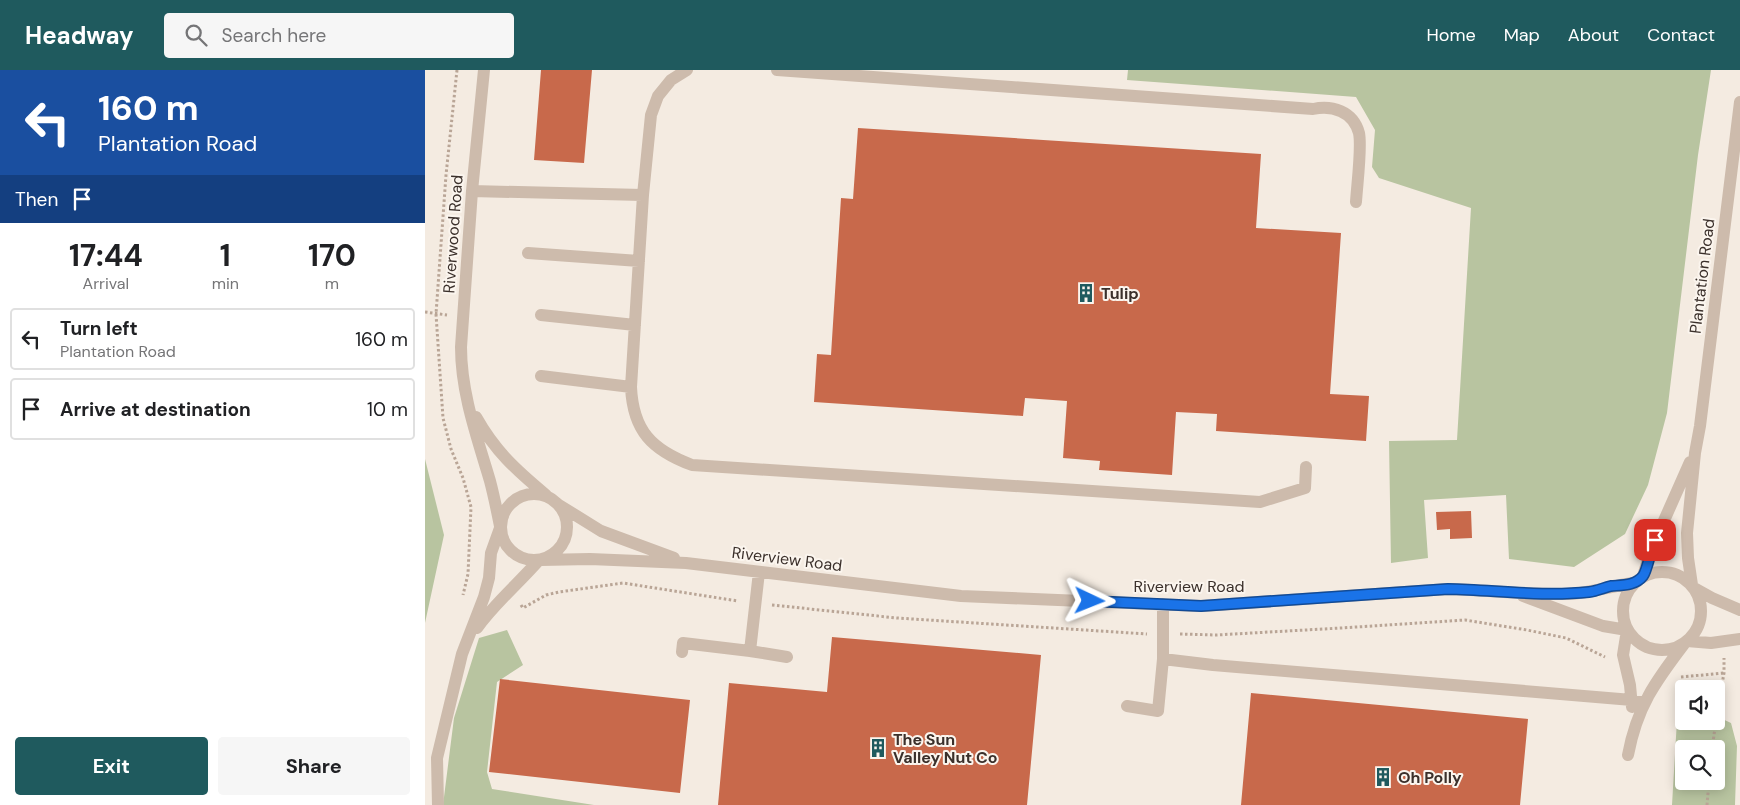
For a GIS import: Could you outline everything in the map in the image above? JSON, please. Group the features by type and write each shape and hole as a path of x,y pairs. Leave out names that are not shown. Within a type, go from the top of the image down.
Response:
{"street":[{"name":"Riverwood Road","path":"483,70 461,346 463,382 491,483 500,527"},
{"path":"687,70 671,80 658,96 651,115 643,195 631,387 632,405 640,426 653,444 671,457 692,465 1261,502 1305,488 1306,467"},
{"path":"777,70 1313,109 1324,107 1336,108 1354,122 1359,133 1356,202"},
{"name":"Plantation Road","path":"1693,587 1687,546 1695,453 1700,426 1740,102"},
{"path":"472,191 643,195"},
{"path":"528,253 639,261"},
{"path":"541,316 635,326"},
{"path":"541,376 631,387"},
{"name":"Riverwood Road","path":"467,400 483,428 509,464 553,500"},
{"name":"Plantation Road","path":"1638,579 1695,453"},
{"path":"438,805 437,758 462,654 489,578 491,553 502,515 516,498 532,494 553,500 563,512 567,521 567,532 564,542 550,556 540,560 527,560 517,556 508,549 502,539 500,527"},
{"name":"Riverview Road","path":"553,500 601,530 686,562"},
{"name":"Riverview Road","path":"540,560 590,559 686,562 961,596 1211,605 1448,589 1567,594 1587,592 1638,579"},
{"path":"468,640 494,608 540,560"},
{"path":"750,651 759,572"},
{"path":"1740,610 1712,598 1693,587 1682,577 1669,572 1656,572 1638,579 1626,594 1622,606 1627,630 1636,640 1647,647 1660,650 1673,648 1686,641 1711,643 1740,639"},
{"path":"1633,730 1658,678 1695,632 1701,610 1699,598 1693,587"},
{"name":"Riverview Road","path":"1513,593 1603,626 1627,630"},
{"path":"1127,706 1158,711 1163,659 1163,604"},
{"path":"1627,630 1623,654 1632,700 1633,730 1629,755"},
{"path":"682,652 683,643 787,657"},
{"path":"1163,659 1232,667 1632,700 1645,703"}],"path":[{"path":"523,608 546,595 623,583 720,599"},
{"path":"793,608 906,619 1131,634"},
{"path":"1195,634 1341,628 1465,620 1566,638 1605,657"},
{"path":"1723,680 1724,666"},
{"path":"1682,677 1724,673"},
{"path":"1707,805 1708,790"}],"green space":[{"path":"1128,70 1711,70 1698,155 1667,413 1648,485 1625,534 1574,567 1509,559 1506,495 1424,500 1428,558 1391,563 1389,441 1457,440 1471,208 1379,178 1372,167 1375,130 1356,97 1127,80"},
{"path":"425,459 444,535 425,623"},
{"path":"507,630 523,665 497,682 487,772 492,789 594,805 443,805 454,718 479,638"},
{"path":"1725,720 1731,723 1737,746 1735,805 1672,805 1675,754 1675,790 1725,790 1725,740 1676,740 1676,730 1725,730"}],"building":[{"path":"541,70 592,70 584,163 534,160"},
{"name":"Tulip","path":"858,128 1261,154 1256,228 1341,233 1330,394 1369,396 1366,441 1216,431 1217,414 1176,412 1172,475 1099,470 1100,461 1063,458 1067,401 1025,398 1023,416 814,402 817,354 831,355 841,198 853,199"},
{"path":"1471,511 1472,538 1450,539 1450,529 1437,530 1436,512"},
{"name":"The Sun Valley Nut Co","path":"832,637 1041,655 1027,805 718,805 729,683 827,692"},
{"path":"500,679 690,700 680,793 489,772"},
{"name":"Oh Polly","path":"1251,693 1528,719 1520,805 1241,805"}],"place":[{"name":"Tulip","path":"1086,293"},
{"name":"The Sun Valley Nut Co","path":"878,748"},
{"name":"Oh Polly","path":"1383,777"}],"route":[{"path":"1090,601 1201,606 1448,589 1567,594 1598,591 1608,587 1633,583 1643,576 1655,540"}]}
